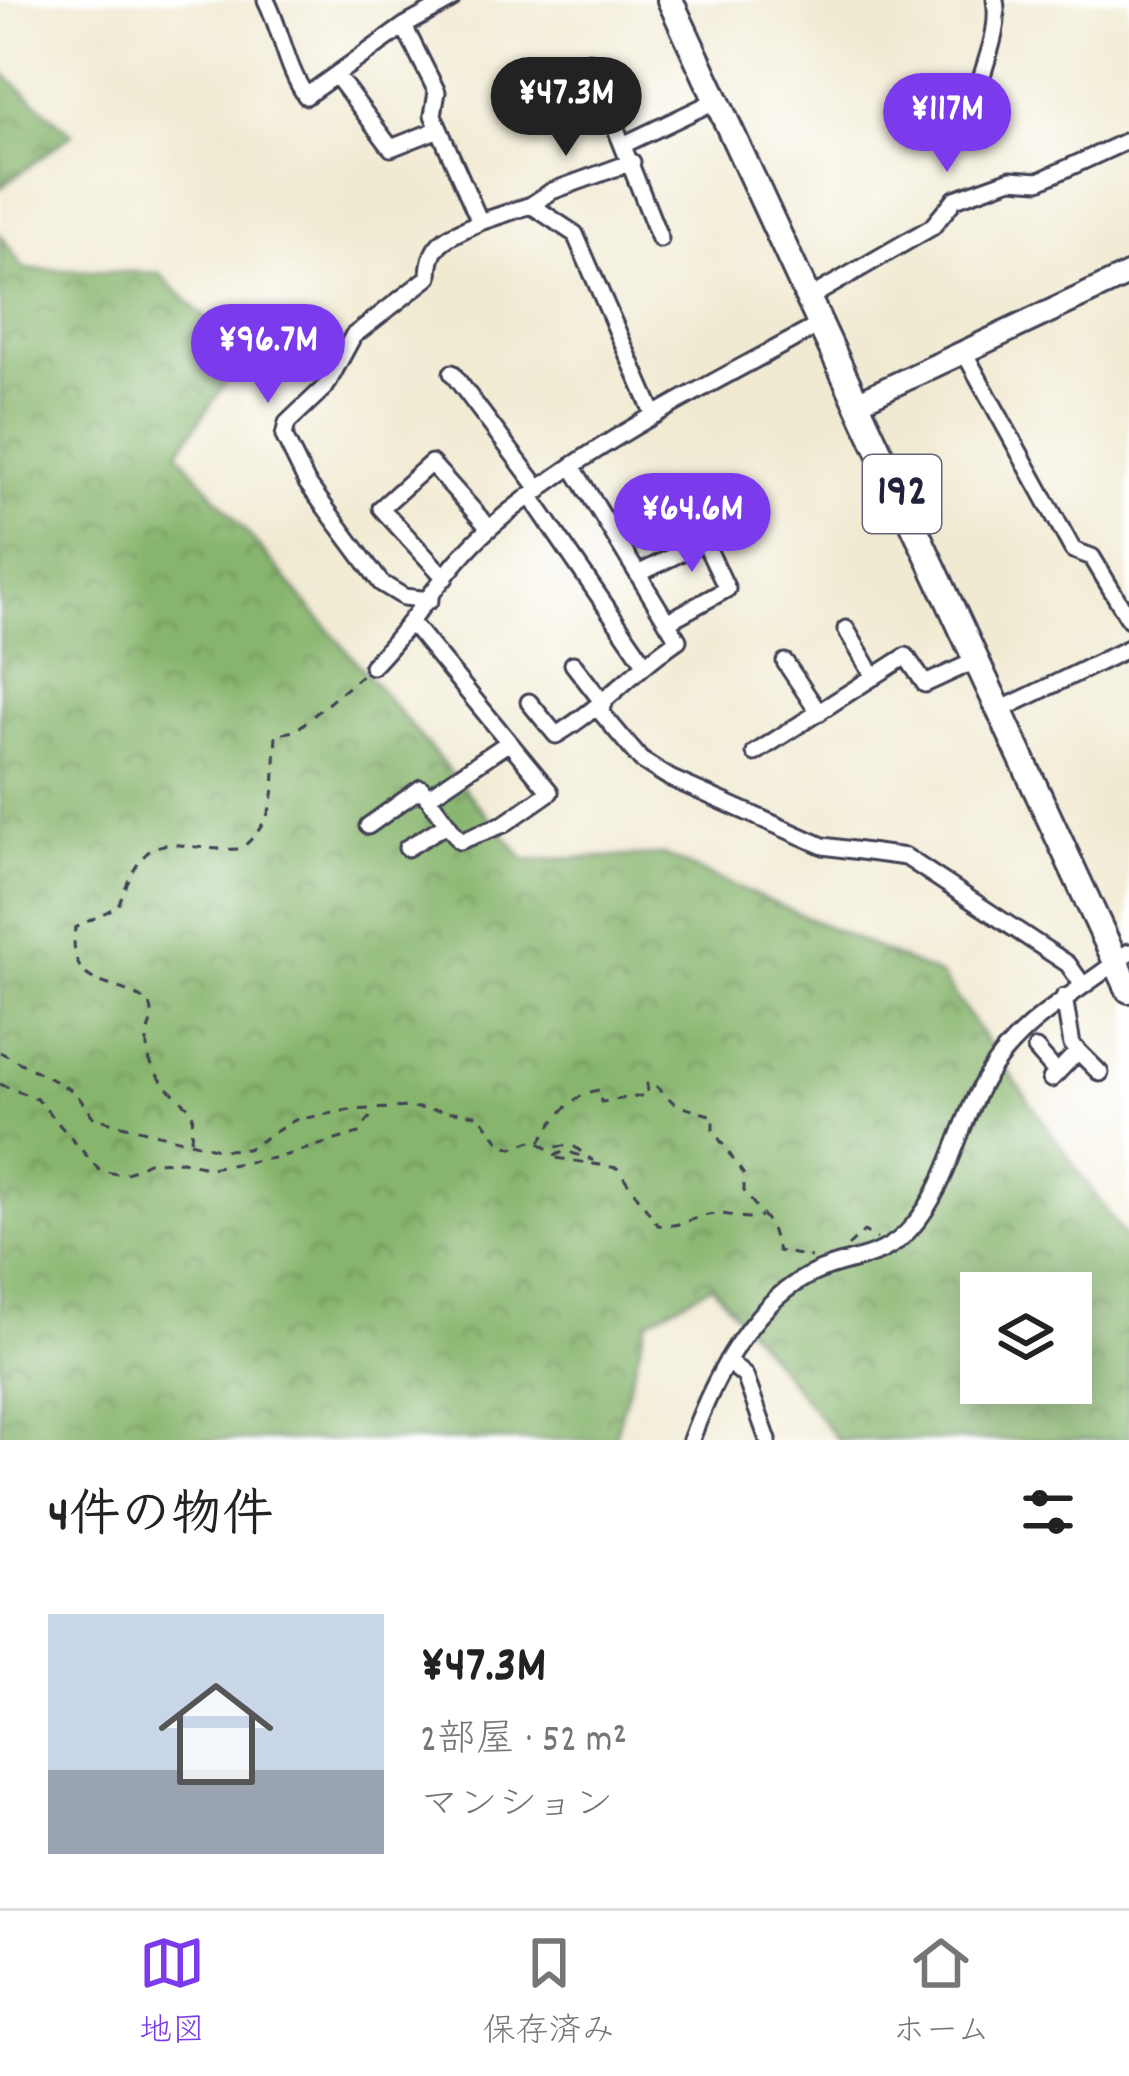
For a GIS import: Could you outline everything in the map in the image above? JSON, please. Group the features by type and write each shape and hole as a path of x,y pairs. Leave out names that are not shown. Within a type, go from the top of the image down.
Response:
{"highway":[{"name":"192","path":"670,0 860,400 1000,710 1123,957 1129,990"}],"main road":[{"path":"860,400 1129,274"}],"street":[{"path":"266,0 283,34 291,75 306,96 404,26 452,0"},
{"path":"975,113 976,86 998,23 995,0"},
{"path":"404,26 437,92 433,116 480,222"},
{"path":"590,61 660,239"},
{"path":"335,75 391,148 439,129"},
{"path":"625,144 717,100"},
{"path":"809,298 932,227 956,199 1011,179 1039,181 1129,140"},
{"path":"430,600 404,597 381,583 307,483 284,436 287,423 326,386 353,336 429,278 429,255 436,243 632,162"},
{"path":"531,205 574,234 654,415"},
{"path":"372,666 413,625 445,578 489,528 572,466 654,415 821,324"},
{"path":"964,352 1073,550 1092,557 1129,619"},
{"path":"452,373 644,662"},
{"path":"445,578 381,508 431,464 489,528"},
{"path":"530,702 556,735 602,707 644,662 678,640 572,466"},
{"path":"638,574 704,541 728,589 667,622"},
{"path":"368,826 422,788 460,842 504,824 550,792 413,625"},
{"path":"846,629 874,677"},
{"path":"1000,710 1129,648"},
{"path":"754,753 906,656 925,684 977,660"},
{"path":"784,662 819,713"},
{"path":"573,664 640,760 823,846 906,857 1068,964 1082,984"},
{"path":"428,797 509,742"},
{"path":"407,848 447,824"},
{"path":"691,1440 727,1361 764,1313 809,1274 868,1260 911,1228 935,1190 986,1076 1064,997 1123,957"},
{"path":"1064,997 1072,1045 1100,1072"},
{"path":"1036,1049 1054,1076 1078,1052"},
{"path":"727,1361 745,1376 768,1440"}],"path":[{"path":"190,1144 193,1111 158,1078 152,1064 147,1040 154,1022 150,1004 85,976 76,958 75,928 118,906 132,863 149,850 176,844 241,849 264,829 273,806 275,734 295,731 372,666"},
{"path":"0,1052 75,1091 94,1118 190,1144 247,1149 295,1120 410,1107 479,1115 501,1144 512,1148 538,1143 583,1094 599,1090 601,1102 608,1105 648,1095 647,1084 653,1083 676,1105 713,1116 713,1130 744,1175 744,1191 778,1250 817,1258"},
{"path":"0,1084 37,1100 100,1171 124,1175 148,1162 182,1161 210,1168 280,1157 359,1133 368,1128 374,1111"},
{"path":"538,1143 547,1148 572,1145 592,1160 558,1151 553,1160 617,1168 658,1225 680,1225 718,1214 736,1219 761,1216"},
{"path":"846,1249 868,1231 883,1249"}],"green space":[{"path":"0,70 72,134 0,188"},
{"path":"0,234 24,269 159,273 244,356 178,452 525,860 663,855 941,976 1129,1243 1129,1440 838,1440 712,1285 647,1321 614,1440 0,1440"}]}
